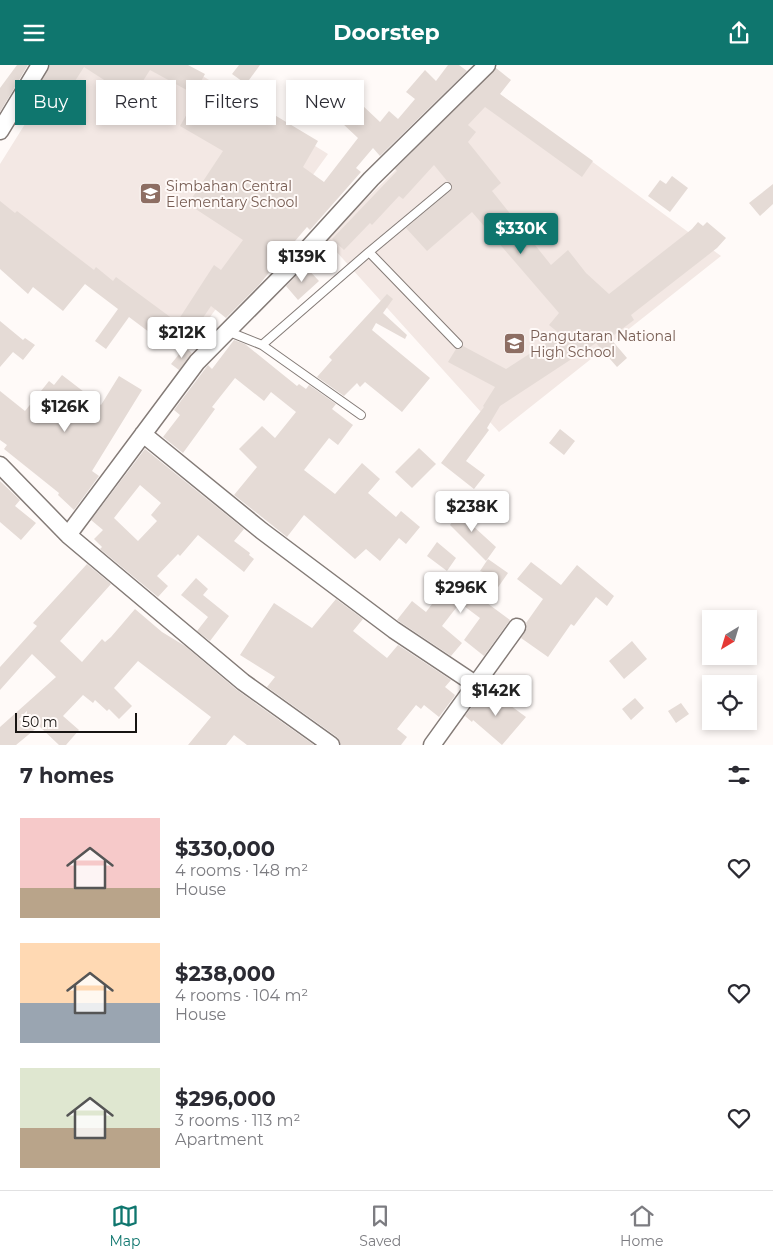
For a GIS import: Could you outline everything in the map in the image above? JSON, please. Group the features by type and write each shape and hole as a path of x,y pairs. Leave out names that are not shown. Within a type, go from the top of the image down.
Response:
{"street":[{"path":"0,131 40,65"},
{"path":"68,535 197,362 288,270 371,179 487,65"},
{"path":"143,435 262,531 394,631 475,684"},
{"path":"0,465 68,535 242,682 331,745"},
{"path":"432,745 517,627"}],"lane":[{"path":"262,345 447,187"},
{"path":"369,252 458,343"},
{"path":"227,331 262,345 361,415"}],"shaded area":[{"name":"Simbahan Central Elementary School","path":"62,65 185,65 209,80 186,80 186,125 276,125 276,122 328,154 184,353 0,224 0,164 24,125 86,125 86,80 53,80"},
{"name":"Pangutaran National High School","path":"482,81 721,256 499,432 325,239 449,118"}],"building":[{"path":"17,65 28,65 19,80 15,80 15,87 0,112 0,88"},
{"path":"50,65 188,65 205,74 202,80 186,80 186,90 176,84 176,80 168,80 150,70 144,80 104,80 84,67 76,80 41,80"},
{"path":"239,65 260,65 249,80 240,80 232,74"},
{"path":"448,65 459,65 467,71 380,156 373,148 356,168 361,172 310,230 307,227 289,248 290,253 281,263 272,272 271,270 259,285 226,318 211,306 184,346 162,331 157,338 129,317 106,349 95,341 118,309 85,284 63,311 33,287 28,294 0,269 0,201 15,213 17,211 94,270 96,267 113,281 116,277 177,322 214,265 221,270 243,240 188,204 223,151 180,126 186,116 186,125 276,125 276,116 286,122 286,125 291,125 318,141 303,167 324,182 358,138 344,125 364,125 364,107 380,122 389,111 398,119 415,99 406,92 425,70 436,81"},
{"path":"496,68 511,80 500,94 593,161 582,177 485,107 468,125 476,132 468,142 501,183 492,191 551,265 568,250 586,273 609,294 692,229 698,222 703,226 707,222 726,238 717,248 631,315 634,320 610,338 627,358 617,367 596,343 500,406 487,428 489,430 466,461 485,475 474,489 441,463 484,407 495,387 448,362 456,349 460,349 463,346 506,369 560,334 549,325 559,313 472,212 427,251 406,228 452,189 452,184 447,181 434,165 403,199 399,196 372,225 370,223 344,250 332,239 397,171 395,169"},
{"path":"672,176 688,188 670,212 648,196 660,180 666,184"},
{"path":"773,184 773,204 760,216 749,203"},
{"path":"305,266 319,281 298,300 286,286"},
{"path":"387,294 393,299 383,313 407,335 405,339 376,323 372,330 430,378 402,412 365,382 360,387 357,383 344,396 317,377 332,360 329,357"},
{"path":"0,321 23,340 25,338 35,345 23,360 13,352 0,367"},
{"path":"234,340 245,344 297,386 299,384 306,389 309,385 336,404 332,409 353,425 338,445 329,438 304,470 335,494 362,463 380,479 368,493 396,517 401,511 420,527 406,544 399,538 380,561 366,549 355,559 304,515 287,537 234,495 257,467 239,449 262,426 275,438 296,412 271,392 264,401 235,378 212,407 215,409 183,453 163,437 180,415 174,410 208,365 212,369"},
{"path":"185,347 192,353 179,370 171,364"},
{"path":"62,375 101,405 119,376 142,390 92,471 99,476 74,510 58,495 59,493 4,449 7,445 0,440 0,391 25,411 49,381 54,385"},
{"path":"560,429 575,441 564,455 549,443"},
{"path":"419,448 436,464 412,488 395,472"},
{"path":"145,449 244,529 234,541 250,553 249,555 254,559 244,572 198,535 180,556 178,554 157,576 168,586 158,597 100,549 102,547 94,539 103,530 91,520","holes":["140,485 161,503 151,515 157,521 138,541 114,518"]},
{"path":"0,481 20,500 15,506 36,523 21,540 0,522"},
{"path":"463,507 479,518 473,526 496,547 486,561 450,525"},
{"path":"437,542 456,558 447,571 427,556"},
{"path":"488,559 508,573 487,603 510,620 484,656 464,640 480,618 460,603 463,599 442,626 462,643 451,656 397,620 412,601 426,612 448,583 465,596 483,572 480,571"},
{"path":"531,562 561,585 577,565 614,596 607,606 596,597 574,626 571,624 548,657 521,638 527,628 526,623 543,599 517,579"},
{"path":"87,564 111,584 60,641 82,662 102,639 105,642 111,637 135,609 162,632 185,646 237,690 314,745 247,745 234,735 226,745 188,745 211,717 138,661 114,688 132,706 119,719 109,709 107,711 95,700 93,703 83,695 63,716 79,730 66,745 59,745 39,726 16,745 0,745 0,727 56,677 32,654 0,690 0,667 37,626 33,623"},
{"path":"196,578 208,589 203,595 229,616 210,641 197,631 208,617 181,595"},
{"path":"336,599 363,619 353,631 387,658 398,645 451,680 445,687 455,695 439,717 424,705 421,709 416,705 397,729 407,737 401,745 341,745 337,737 267,687 275,677 240,655 274,603 312,628"},
{"path":"632,641 647,659 624,679 609,661"},
{"path":"488,689 526,717 502,745 473,720 472,722 465,716 473,705 475,707"},
{"path":"635,698 644,708 631,720 622,709"},
{"path":"681,703 689,714 676,723 668,711"}],"place":[{"name":"Simbahan Central Elementary School","path":"150,194"},
{"name":"Pangutaran National High School","path":"514,344"}]}
